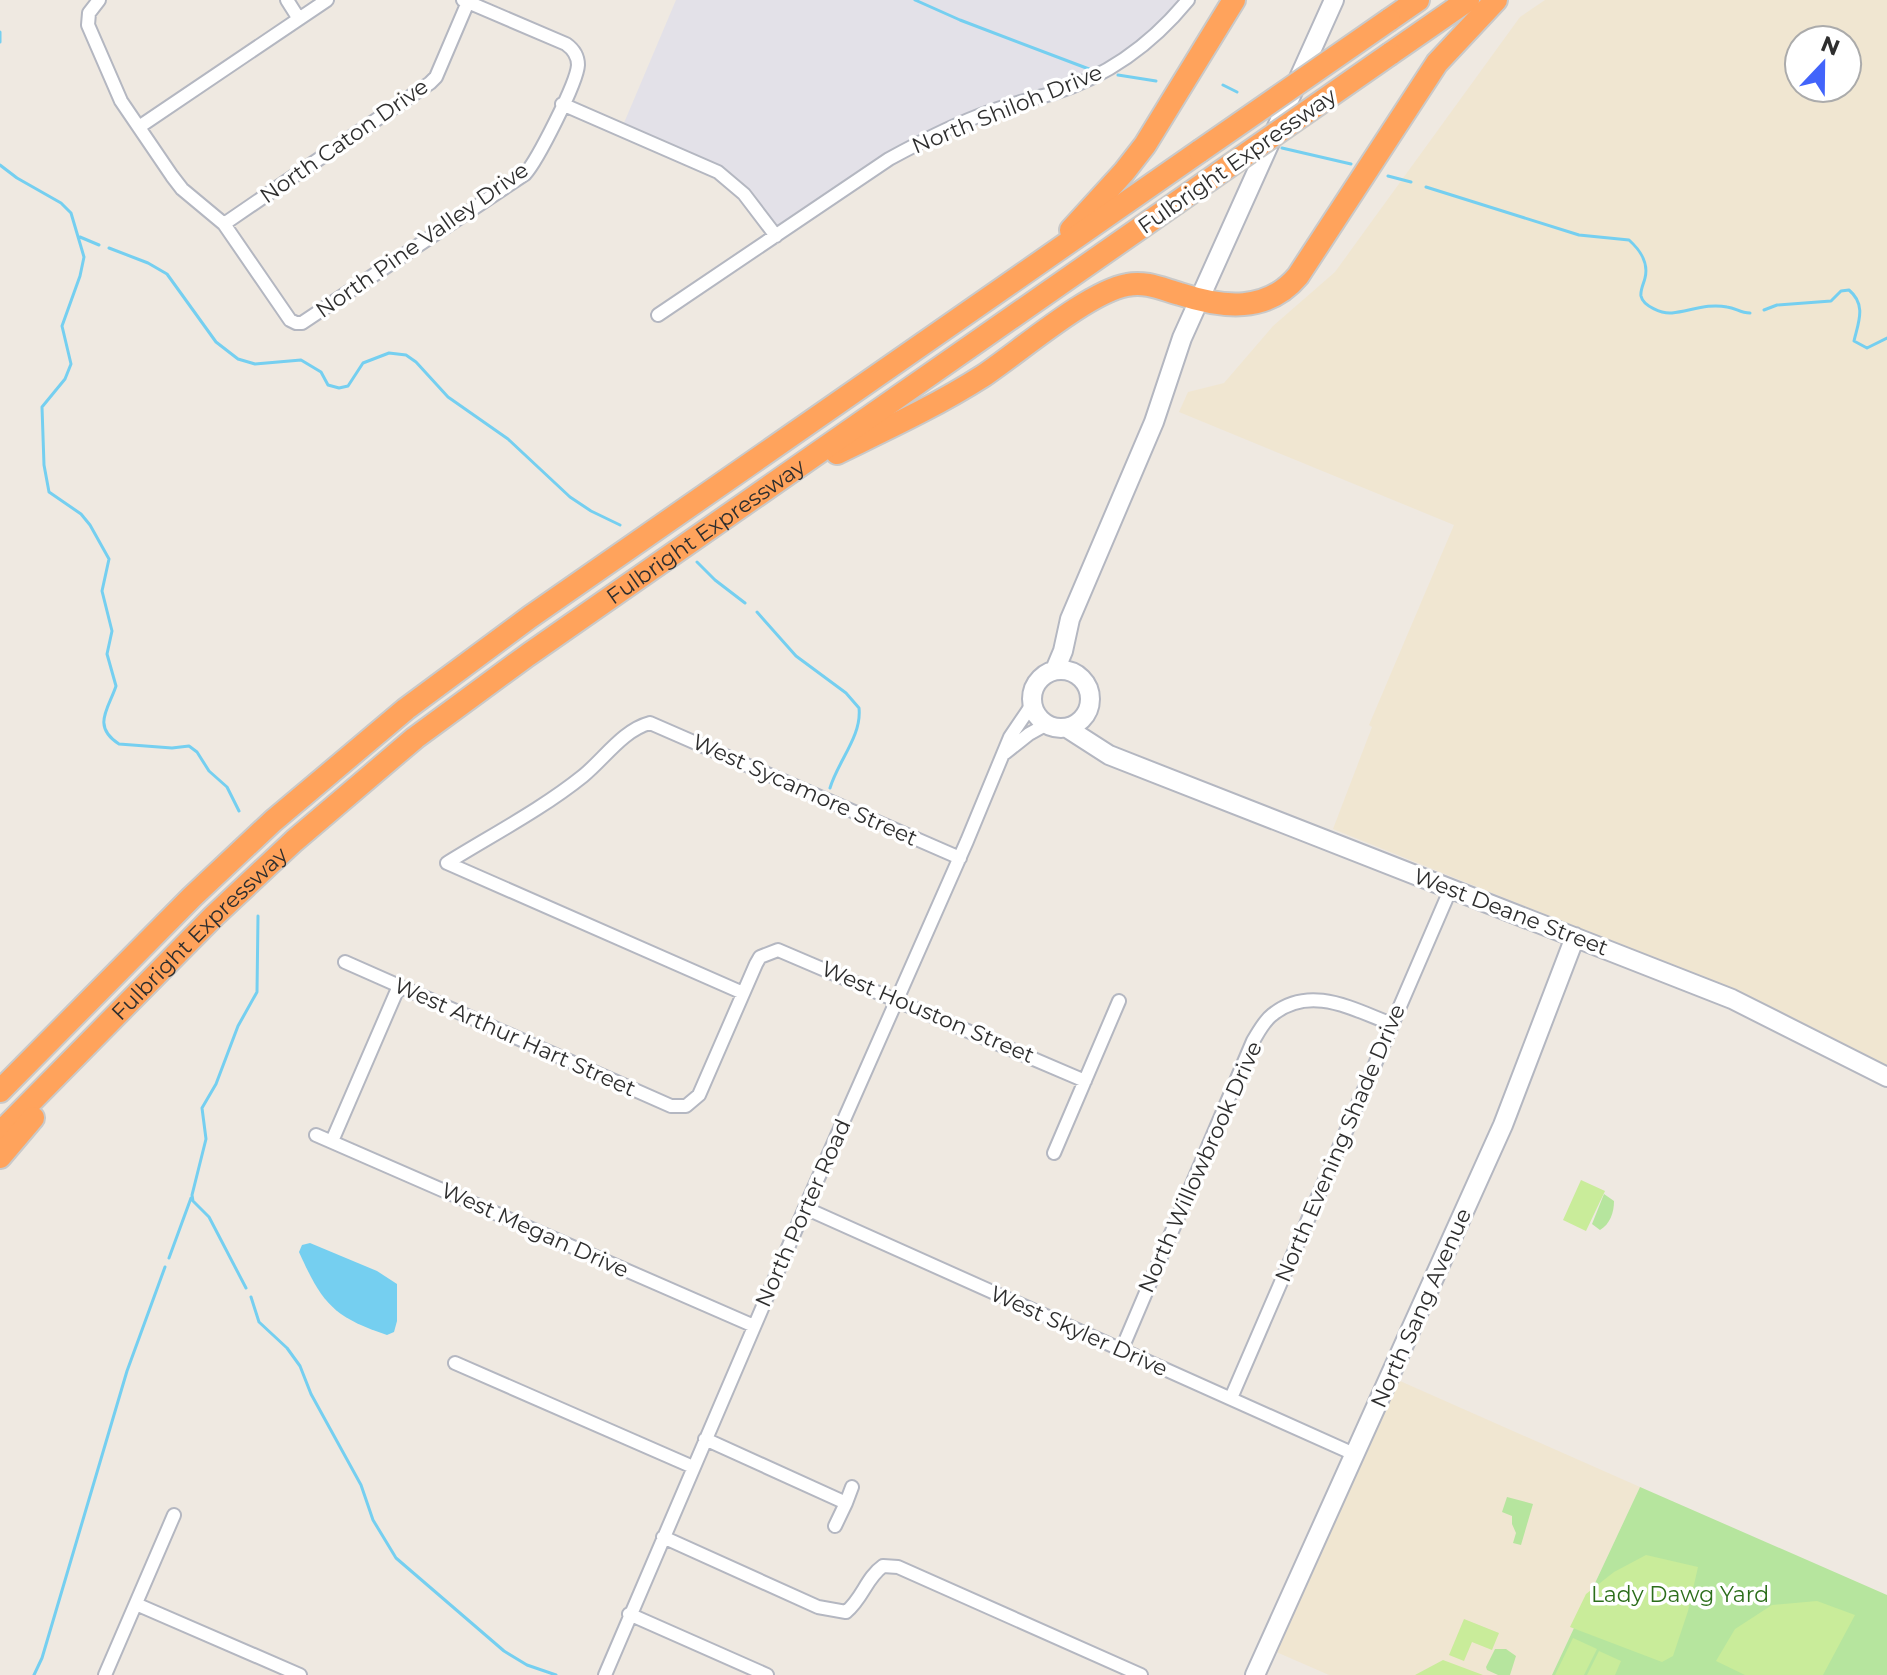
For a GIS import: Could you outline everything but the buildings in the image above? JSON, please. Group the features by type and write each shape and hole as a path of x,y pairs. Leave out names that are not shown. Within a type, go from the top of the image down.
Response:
{"highway":[{"path":"1039,264 1145,145 1234,0"},
{"name":"Fulbright Expressway","path":"0,1091 192,897 273,821 406,709 543,608 1418,0"},
{"name":"Fulbright Expressway","path":"0,1133 214,916 294,841 415,738 528,655 1468,0"},
{"path":"771,485 929,408 982,376 1105,292 1119,286 1143,284 1224,304 1251,305 1269,300 1289,287 1422,83 1460,35 1496,0"},
{"path":"0,1157 150,979"}],"street":[{"path":"99,0 89,13 88,25 121,101 182,189 224,224"},
{"path":"287,0 299,19"},
{"path":"139,127 327,0"},
{"name":"North Shiloh Drive","path":"658,315 889,159 916,144 990,111 1069,87 1124,61 1163,28 1188,0"},
{"path":"1055,670 1076,673 1087,684 1090,693 1089,711 1083,719 1067,728 1047,724 1037,716 1031,706 1038,681 1055,670 1070,619 1154,422 1182,338 1334,0"},
{"name":"North Pine Valley Drive","path":"224,224 290,320 302,323 525,174 538,158 577,72 576,56 566,44 465,1"},
{"name":"North Caton Drive","path":"224,224 430,83 436,77 465,1"},
{"path":"562,104 718,172 744,194 776,236"},
{"path":"1075,609 1078,621 1076,673"},
{"name":"North Porter Road","path":"605,1675 1010,737 1031,706"},
{"name":"West Deane Street","path":"1089,711 1095,732 1128,763"},
{"name":"West Sycamore Street","path":"743,993 447,863 583,776 631,732 650,723 960,858"},
{"path":"1005,753 1047,724"},
{"name":"West Deane Street","path":"1067,728 1109,755 1128,763 1732,999 1887,1077"},
{"name":"North Evening Shade Drive","path":"1231,1398 1451,888"},
{"name":"North Sang Avenue","path":"1255,1675 1518,1091 1575,937"},
{"name":"West Houston Street","path":"743,993 756,964 769,952 788,952 1085,1081"},
{"name":"West Arthur Hart Street","path":"345,962 671,1106 686,1106 699,1095 743,993"},
{"path":"332,1141 399,986"},
{"name":"North Willowbrook Drive","path":"1121,1351 1253,1041 1271,1016 1298,1001 1331,1000 1392,1024"},
{"path":"1054,1153 1119,1001"},
{"name":"West Megan Drive","path":"316,1135 754,1326"},
{"name":"West Skyler Drive","path":"805,1208 1354,1454"},
{"path":"455,1363 693,1467"},
{"path":"705,1439 846,1503"},
{"path":"835,1526 852,1487"},
{"path":"105,1675 174,1515"},
{"path":"663,1537 832,1611 846,1612 857,1604 872,1574 883,1566 898,1567 1141,1675"},
{"path":"136,1604 300,1675"},
{"path":"629,1614 767,1675"}],"shaded area":[{"path":"676,0 1188,0 1124,61 942,132 776,236 732,182 621,130"},
{"path":"1545,0 1887,0 1887,1066 1734,990 1333,829 1372,727 1369,725 1454,525 1179,412 1188,392 1224,383 1273,326 1335,272 1520,17"},
{"path":"1391,1377 1640,1487 1552,1675 1329,1675 1267,1648"}],"green space":[{"path":"1581,1180 1605,1191 1586,1231 1563,1220"},
{"path":"1604,1194 1614,1201 1614,1205 1609,1221 1600,1230 1592,1224"},
{"name":"Lady Dawg Yard","path":"1640,1487 1887,1595 1887,1675 1552,1675"},
{"path":"1507,1497 1533,1504 1521,1545 1513,1543 1516,1533 1512,1516 1502,1512"},
{"path":"1646,1555 1698,1567 1673,1656 1662,1662 1570,1627 1586,1594 1614,1572"},
{"path":"1817,1601 1855,1615 1823,1675 1745,1675 1716,1661 1735,1629 1772,1605"},
{"path":"1464,1619 1499,1633 1492,1650 1472,1642 1464,1661 1449,1655"},
{"path":"1573,1638 1597,1649 1584,1675 1555,1675"},
{"path":"1495,1649 1506,1649 1516,1656 1510,1675 1498,1675 1487,1670"},
{"path":"1599,1651 1621,1661 1615,1675 1587,1675"},
{"path":"1443,1660 1483,1675 1415,1675"}],"water":[{"path":"310,1243 377,1271 397,1284 394,1332 387,1335 354,1322 331,1306 315,1284 299,1252 302,1245"}],"waterway":[{"path":"915,0 1089,69"},
{"path":"0,32 0,42"},
{"path":"1118,75 1156,81"},
{"path":"1223,85 1237,92"},
{"path":"1282,148 1351,164"},
{"path":"0,165 61,203 71,213 84,257 62,326 71,364 65,379 42,407 44,465 49,492 81,514 109,559 102,591 112,631 107,654 116,686 104,716 106,730 119,744 172,748 189,746 227,787 239,811"},
{"path":"1388,176 1411,182"},
{"path":"1426,187 1579,235 1629,240 1645,262 1642,300 1658,311 1672,313 1720,306 1750,313"},
{"path":"80,237 99,245"},
{"path":"109,248 167,274 216,342 238,359 255,364 301,360 321,372 328,385 339,388 348,386 363,363 389,353 406,355 448,397 508,439 570,497 620,525"},
{"path":"1764,310 1777,305 1831,301 1841,291 1849,290 1860,308 1854,341 1867,348 1887,338"},
{"path":"697,562 745,603"},
{"path":"757,612 796,656 846,693 859,708 857,729 830,788"},
{"path":"246,1288 209,1217 193,1201 192,1195 206,1139 202,1108 216,1084 238,1026 257,992 258,916"},
{"path":"169,1258 191,1198"},
{"path":"34,1675 42,1658 127,1371 165,1267"},
{"path":"251,1297 259,1322 287,1348 300,1366 311,1394 361,1485 373,1520 396,1558 504,1651 527,1665 556,1675"}]}
